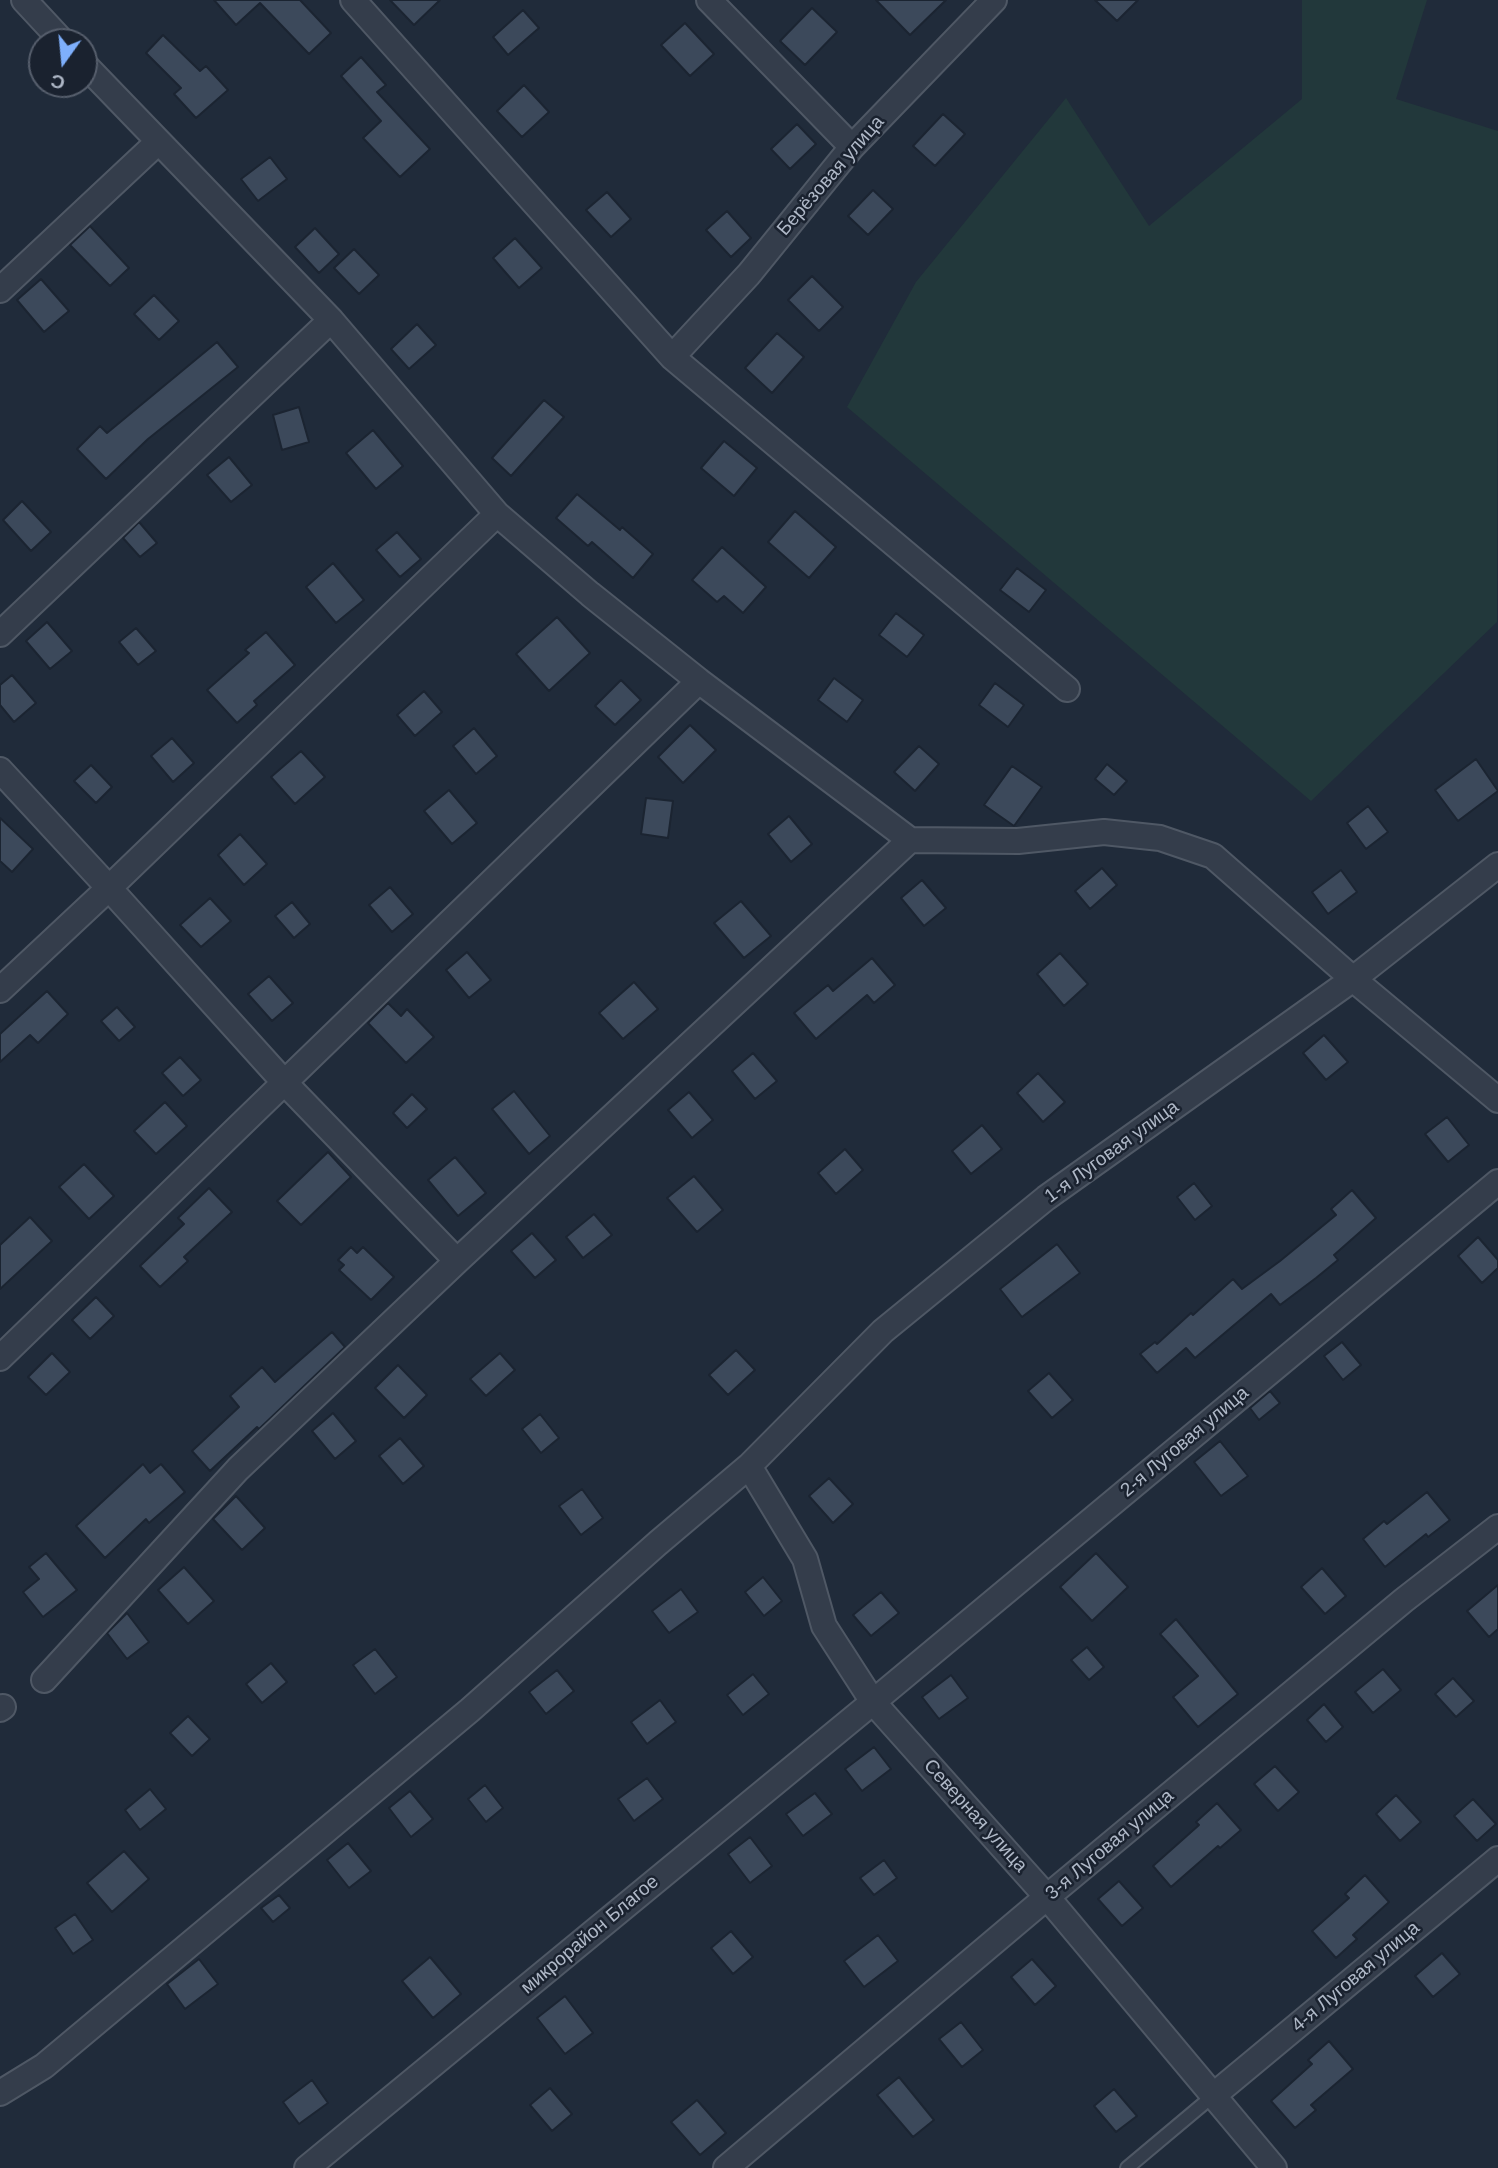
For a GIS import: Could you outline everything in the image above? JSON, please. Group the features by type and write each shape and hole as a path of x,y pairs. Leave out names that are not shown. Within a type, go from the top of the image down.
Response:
{"street":[{"path":"24,0 50,28"},
{"path":"353,0 672,357 1067,689"},
{"path":"709,0 852,147"},
{"name":"Берёзовая улица","path":"672,357 749,274 852,147 995,0"},
{"path":"98,79 331,320 497,514 590,594 699,681 910,840 1018,841 1104,831 1160,838 1213,856 1353,979 1498,1100"},
{"path":"0,290 158,142"},
{"path":"0,634 331,320"},
{"path":"0,990 497,514"},
{"path":"0,1359 699,681"},
{"path":"0,770 284,1082 457,1261"},
{"path":"44,1680 238,1469 457,1261 910,840"},
{"name":"1-я Луговая улица","path":"0,2093 44,2066 470,1710 749,1466 883,1331 1035,1207 1353,979 1498,865"},
{"name":"2-я Луговая улица","path":"873,1702 1498,1182"},
{"name":"Северная улица","path":"749,1466 805,1559 824,1626 873,1702 1047,1896 1274,2168"},
{"name":"3-я Луговая улица","path":"726,2168 1047,1896 1404,1600 1498,1527"},
{"name":"микрорайон Благое","path":"307,2168 873,1702"},
{"name":"4-я Луговая улица","path":"1214,2095 1498,1858"}],"lane":[{"path":"1127,2168 1214,2095"}],"green space":[{"path":"1302,0 1427,0 1396,99 1498,131 1497,622 1311,801 847,407 916,282 1066,98 1149,226 1302,99"}],"building":[{"path":"214,0 300,0 331,33 309,54 260,3 236,25"},
{"path":"390,0 440,0 414,25"},
{"path":"876,0 946,0 910,35"},
{"path":"1095,0 1138,0 1117,21"},
{"path":"812,8 837,32 805,65 780,41"},
{"path":"523,10 539,28 508,55 493,37"},
{"path":"685,23 714,54 690,76 661,45"},
{"path":"163,35 200,71 206,66 228,90 196,118 174,94 181,88 146,53"},
{"path":"361,57 386,85 377,92 430,149 400,177 363,138 381,121 341,76"},
{"path":"524,85 549,112 522,137 497,111"},
{"path":"943,114 965,134 935,166 913,146"},
{"path":"797,124 816,144 790,169 771,149"},
{"path":"270,157 287,179 258,201 241,179"},
{"path":"873,190 893,209 868,235 848,216"},
{"path":"607,192 631,219 611,237 586,210"},
{"path":"727,211 751,238 731,257 706,230"},
{"path":"90,226 129,268 110,286 70,245"},
{"path":"315,228 339,254 319,273 295,247"},
{"path":"515,238 542,268 519,288 493,258"},
{"path":"354,249 379,275 359,294 334,268"},
{"path":"812,276 843,307 819,331 788,300"},
{"path":"41,279 69,311 44,332 17,300"},
{"path":"154,295 179,321 159,340 134,314"},
{"path":"417,324 436,345 409,369 391,349"},
{"path":"777,333 804,357 772,393 745,368"},
{"path":"217,342 238,367 148,439 106,479 77,449 100,426 107,433"},
{"path":"544,400 564,417 511,476 492,458"},
{"path":"299,407 309,442 282,450 273,415"},
{"path":"373,430 403,466 376,489 346,453"},
{"path":"724,441 757,468 734,496 701,468"},
{"path":"229,457 252,485 231,502 207,475"},
{"path":"577,494 653,554 633,578 592,542 588,546 556,518"},
{"path":"22,501 51,532 31,551 3,520"},
{"path":"795,511 836,547 809,578 768,542"},
{"path":"139,522 157,543 140,557 123,538"},
{"path":"397,532 421,559 400,577 376,550"},
{"path":"722,547 766,587 743,613 724,596 717,602 692,580"},
{"path":"333,563 364,600 336,623 306,587"},
{"path":"1017,568 1046,590 1029,612 1000,590"},
{"path":"896,613 924,635 907,657 879,635"},
{"path":"557,617 590,653 549,691 516,654"},
{"path":"47,622 72,651 50,669 26,641"},
{"path":"136,628 156,651 138,665 119,642"},
{"path":"266,632 295,665 254,701 257,705 237,723 207,690 249,653 245,650"},
{"path":"12,675 36,703 14,722 0,705 0,685"},
{"path":"834,678 863,700 847,722 818,700"},
{"path":"621,680 641,700 615,725 595,706"},
{"path":"995,683 1024,705 1008,727 979,705"},
{"path":"424,691 442,712 415,736 397,715"},
{"path":"690,725 716,750 683,783 658,757"},
{"path":"474,728 497,756 476,774 453,746"},
{"path":"172,738 194,763 173,782 151,756"},
{"path":"919,746 939,764 915,791 894,772"},
{"path":"301,751 325,777 295,804 271,777"},
{"path":"1476,759 1498,791 1458,821 1435,790"},
{"path":"1107,764 1127,781 1114,795 1095,779"},
{"path":"91,765 112,787 96,803 74,781"},
{"path":"1012,766 1042,787 1014,826 984,805"},
{"path":"449,790 477,823 452,844 424,811"},
{"path":"646,798 673,801 668,838 641,834"},
{"path":"1368,806 1388,832 1366,849 1347,823"},
{"path":"789,816 812,844 791,862 768,834"},
{"path":"0,818 33,849 12,872 0,861"},
{"path":"240,834 267,864 244,885 218,855"},
{"path":"1102,868 1117,885 1090,909 1075,891"},
{"path":"1341,870 1357,892 1328,914 1312,892"},
{"path":"922,880 946,908 924,926 901,898"},
{"path":"390,887 413,914 392,932 369,905"},
{"path":"210,898 231,921 201,947 180,925"},
{"path":"741,901 771,936 744,958 714,923"},
{"path":"292,902 310,924 294,938 275,916"},
{"path":"467,952 491,980 469,998 446,970"},
{"path":"1060,953 1088,984 1064,1006 1037,974"},
{"path":"872,958 895,985 874,1003 867,995 816,1039 794,1013 828,985 833,991"},
{"path":"269,976 293,1003 272,1021 248,994"},
{"path":"634,982 658,1009 623,1039 599,1013"},
{"path":"47,991 68,1014 38,1043 30,1035 0,1062 0,1034"},
{"path":"388,1003 401,1016 407,1009 434,1037 406,1063 368,1023"},
{"path":"117,1007 135,1027 119,1041 101,1021"},
{"path":"1324,1035 1348,1062 1326,1080 1303,1053"},
{"path":"753,1053 777,1081 755,1099 732,1071"},
{"path":"180,1057 201,1080 183,1096 162,1073"},
{"path":"1038,1073 1065,1102 1043,1122 1017,1093"},
{"path":"514,1091 550,1136 529,1154 492,1109"},
{"path":"689,1092 713,1120 692,1138 668,1110"},
{"path":"412,1094 427,1109 407,1128 393,1113"},
{"path":"165,1102 187,1126 156,1154 134,1131"},
{"path":"1447,1117 1469,1145 1448,1162 1425,1134"},
{"path":"982,1125 1002,1149 971,1174 952,1151"},
{"path":"845,1149 863,1170 836,1194 818,1173"},
{"path":"328,1152 351,1177 301,1225 277,1201"},
{"path":"455,1157 486,1193 458,1216 428,1180"},
{"path":"84,1164 114,1196 89,1219 59,1187"},
{"path":"694,1176 723,1210 697,1232 667,1198"},
{"path":"1194,1183 1212,1206 1195,1220 1177,1197"},
{"path":"209,1188 232,1212 184,1257 188,1261 160,1287 140,1266 184,1224 178,1218"},
{"path":"1352,1190 1376,1218 1334,1255 1338,1260 1316,1278 1280,1305 1271,1294 1195,1358 1186,1348 1157,1373 1140,1354 1155,1342 1157,1344 1191,1313 1193,1315 1233,1279 1242,1289 1280,1261 1336,1215 1331,1209"},
{"path":"594,1214 612,1235 583,1258 566,1237"},
{"path":"30,1217 52,1241 0,1289 0,1245"},
{"path":"532,1233 556,1260 535,1278 511,1251"},
{"path":"1478,1237 1498,1260 1498,1268 1482,1283 1458,1256"},
{"path":"1057,1244 1080,1273 1022,1317 1000,1289"},
{"path":"351,1247 357,1253 363,1247 394,1277 371,1300 339,1270 344,1265 338,1260"},
{"path":"96,1297 114,1316 90,1339 72,1320"},
{"path":"332,1332 345,1347 259,1429 257,1427 210,1471 192,1451 239,1407 230,1396 262,1367 275,1382"},
{"path":"1342,1342 1361,1365 1343,1380 1324,1356"},
{"path":"736,1350 755,1370 728,1395 709,1375"},
{"path":"52,1353 70,1372 46,1395 28,1377"},
{"path":"500,1353 515,1370 486,1396 470,1379"},
{"path":"398,1365 427,1395 404,1418 375,1388"},
{"path":"1049,1373 1073,1400 1052,1418 1028,1391"},
{"path":"1270,1391 1280,1403 1259,1420 1250,1408"},
{"path":"333,1413 356,1441 335,1459 312,1431"},
{"path":"540,1414 559,1438 541,1453 522,1429"},
{"path":"400,1438 424,1466 403,1484 379,1456"},
{"path":"1220,1441 1248,1476 1221,1496 1194,1462"},
{"path":"143,1464 150,1473 161,1464 185,1492 149,1523 146,1519 105,1558 76,1526"},
{"path":"829,1478 853,1504 833,1523 809,1496"},
{"path":"582,1489 603,1518 581,1535 559,1506"},
{"path":"1427,1492 1450,1520 1428,1537 1426,1534 1385,1567 1363,1539 1384,1521 1387,1524"},
{"path":"236,1496 265,1528 242,1550 213,1519"},
{"path":"46,1553 77,1590 43,1617 23,1592 39,1579 29,1567"},
{"path":"1096,1553 1128,1587 1092,1621 1060,1587"},
{"path":"184,1567 214,1601 188,1624 158,1590"},
{"path":"1322,1568 1346,1596 1325,1614 1301,1587"},
{"path":"763,1577 782,1601 764,1616 745,1592"},
{"path":"1498,1585 1498,1629 1489,1637 1467,1611"},
{"path":"681,1589 698,1612 669,1633 652,1611"},
{"path":"881,1592 899,1613 871,1636 853,1615"},
{"path":"127,1613 149,1642 127,1659 107,1633"},
{"path":"1176,1619 1238,1694 1198,1727 1173,1697 1198,1676 1160,1634"},
{"path":"1087,1647 1104,1667 1089,1680 1071,1660"},
{"path":"375,1649 397,1677 375,1694 353,1665"},
{"path":"271,1663 287,1682 262,1703 246,1684"},
{"path":"1383,1669 1401,1690 1373,1713 1355,1692"},
{"path":"557,1670 574,1691 546,1714 529,1692"},
{"path":"753,1674 769,1694 743,1715 727,1695"},
{"path":"951,1675 968,1698 939,1719 922,1697"},
{"path":"1453,1678 1474,1701 1456,1717 1435,1694"},
{"path":"660,1700 676,1722 647,1744 631,1722"},
{"path":"1324,1704 1343,1727 1326,1742 1307,1720"},
{"path":"188,1716 210,1739 192,1756 170,1733"},
{"path":"874,1747 891,1769 862,1791 845,1769"},
{"path":"1275,1766 1299,1792 1278,1811 1254,1784"},
{"path":"647,1778 663,1799 634,1821 618,1799"},
{"path":"485,1785 503,1808 486,1822 468,1799"},
{"path":"150,1789 166,1809 140,1830 125,1810"},
{"path":"410,1791 433,1819 411,1837 389,1808"},
{"path":"815,1793 832,1814 803,1836 786,1814"},
{"path":"1396,1795 1421,1822 1400,1841 1376,1814"},
{"path":"1473,1799 1496,1824 1477,1841 1454,1816"},
{"path":"1217,1803 1241,1830 1220,1848 1218,1846 1171,1887 1153,1866 1199,1825 1196,1822"},
{"path":"750,1837 772,1866 750,1883 728,1854"},
{"path":"348,1843 371,1871 349,1888 327,1860"},
{"path":"124,1851 149,1879 112,1912 87,1883"},
{"path":"884,1860 897,1878 874,1895 860,1878"},
{"path":"1365,1875 1389,1902 1353,1935 1357,1939 1336,1958 1312,1931 1349,1898 1345,1894"},
{"path":"1119,1881 1143,1908 1122,1926 1098,1899"},
{"path":"279,1895 290,1908 273,1922 261,1908"},
{"path":"75,1914 93,1940 73,1954 55,1928"},
{"path":"731,1931 753,1957 733,1974 711,1948"},
{"path":"878,1935 898,1961 864,1987 844,1961"},
{"path":"1442,1953 1460,1974 1433,1997 1415,1976"},
{"path":"430,1957 461,1994 433,2018 402,1981"},
{"path":"199,1959 218,1984 185,2009 167,1984"},
{"path":"1032,1959 1056,1986 1035,2005 1011,1977"},
{"path":"565,1996 593,2033 565,2054 537,2018"},
{"path":"961,2022 983,2050 962,2067 939,2039"},
{"path":"1329,2041 1353,2069 1311,2105 1316,2110 1295,2128 1271,2101 1312,2064 1308,2060"},
{"path":"899,2077 934,2120 913,2137 877,2095"},
{"path":"312,2080 328,2103 299,2124 283,2102"},
{"path":"550,2088 572,2114 552,2131 530,2105"},
{"path":"1114,2089 1137,2116 1116,2132 1094,2106"},
{"path":"697,2100 726,2133 700,2155 671,2122"}]}
